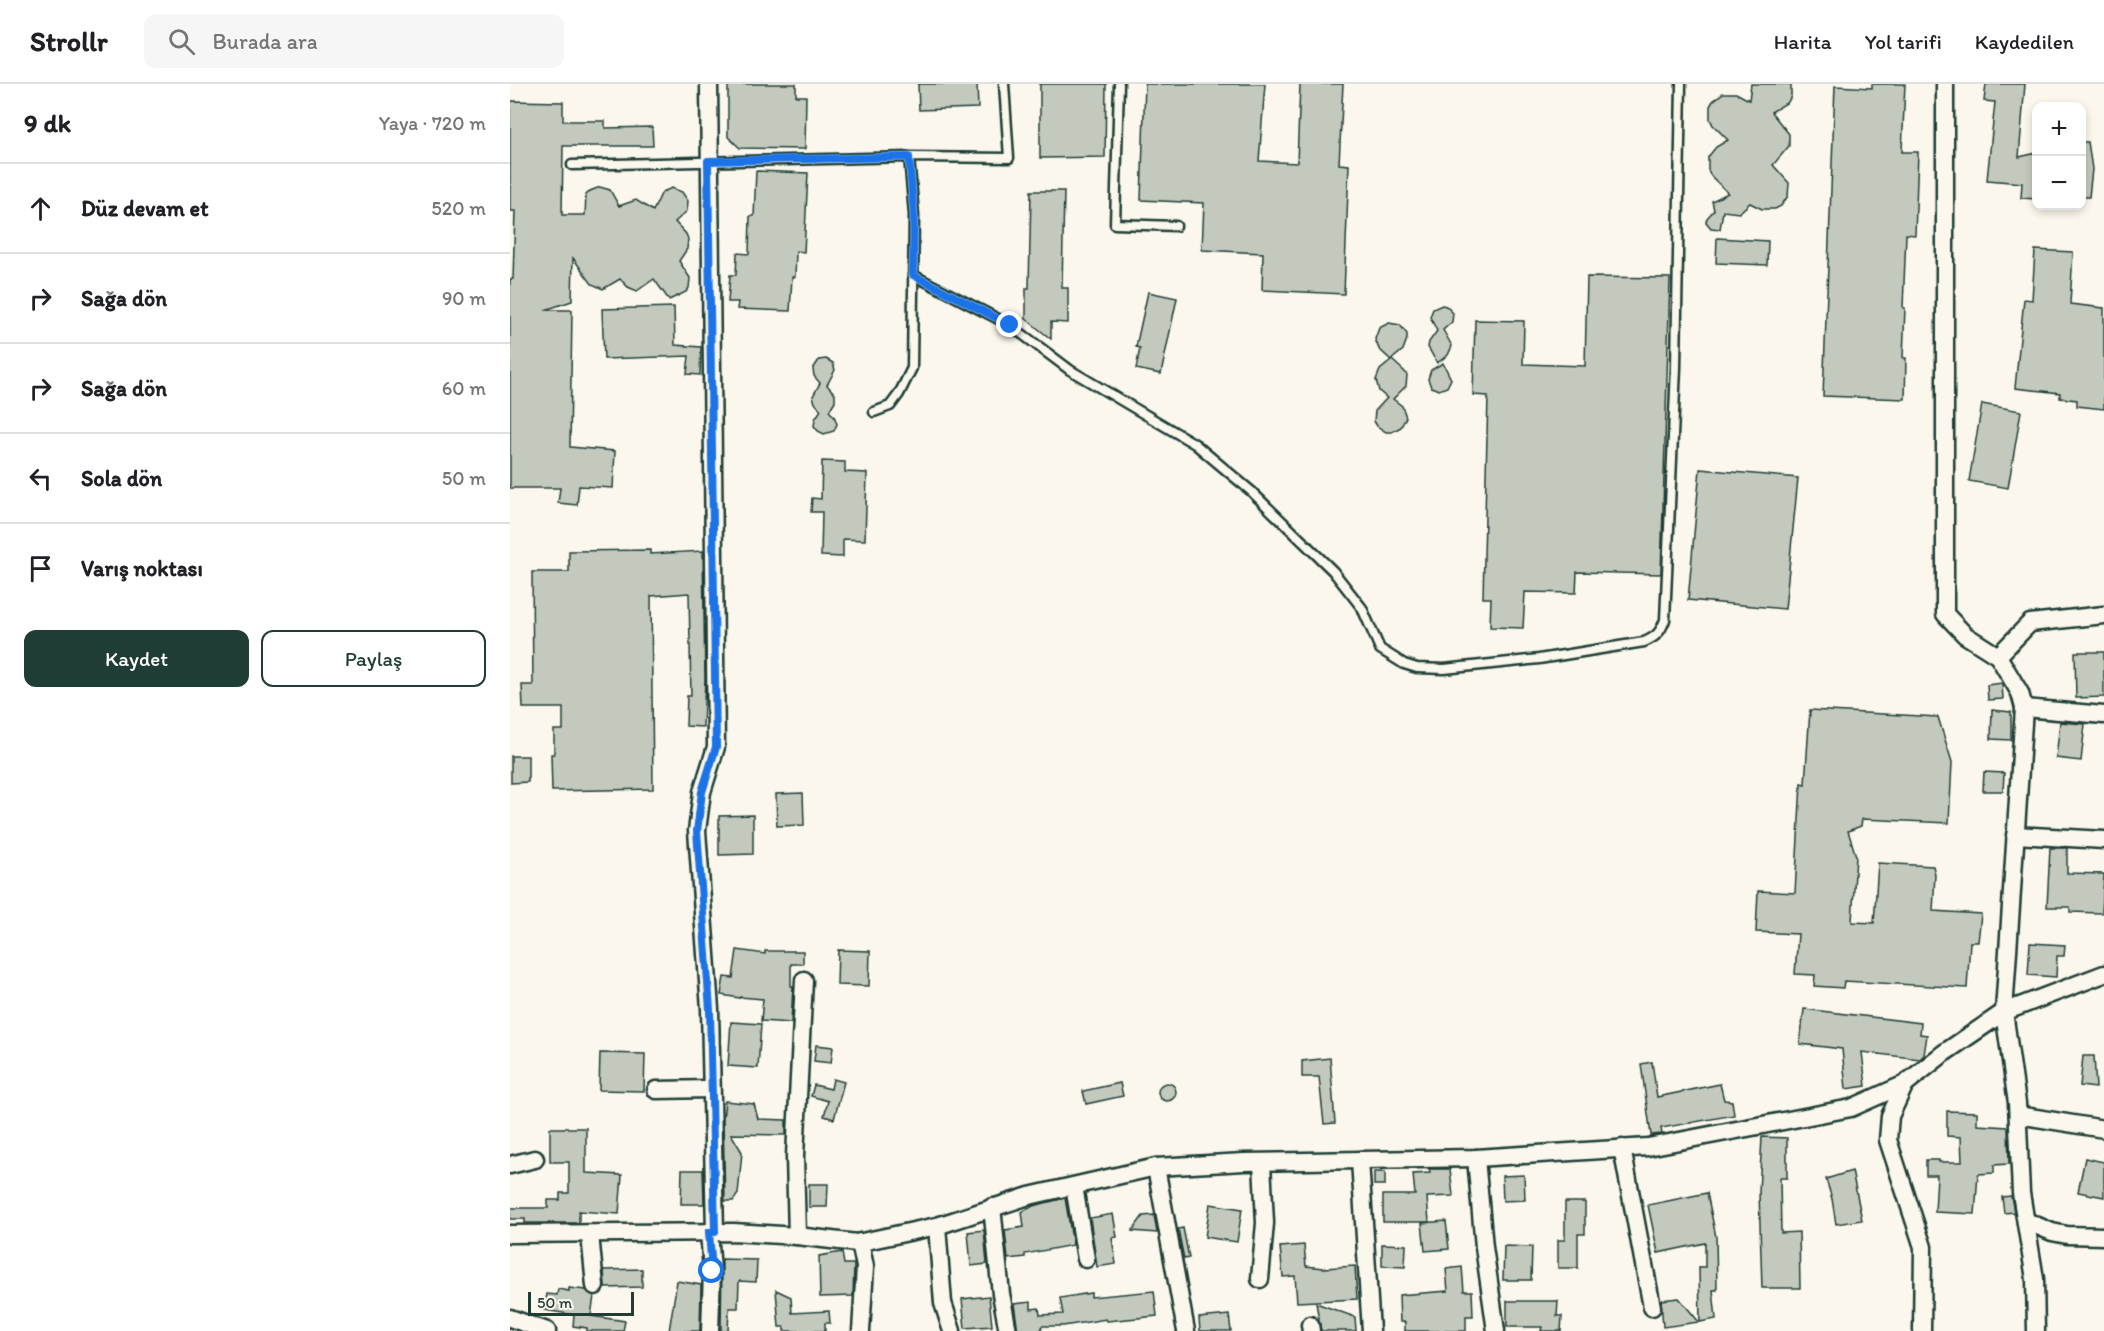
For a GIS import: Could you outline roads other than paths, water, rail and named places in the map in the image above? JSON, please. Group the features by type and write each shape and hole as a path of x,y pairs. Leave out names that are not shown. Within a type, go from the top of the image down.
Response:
{"street":[{"path":"709,84 708,161 716,747 702,792 697,831 710,1010 712,1232 710,1331"},
{"path":"1945,84 1946,614 1965,635 1998,656 2020,693 2024,708 2004,1012 2018,1115 2021,1193 2035,1280 2036,1331"},
{"path":"1998,656 2030,623 2104,615"},
{"path":"2024,708 2104,715"},
{"path":"2015,835 2104,840"},
{"path":"510,1234 712,1232 860,1242 937,1226 992,1207 1156,1167 1244,1162 1476,1158 1648,1147 1851,1108 1905,1084 1944,1053 2004,1012 2104,974"},
{"path":"797,1236 795,1155 804,980"},
{"path":"1905,1084 1890,1116 1888,1140 1923,1247 1922,1331"},
{"path":"656,1090 711,1089"},
{"path":"2018,1115 2104,1129"},
{"path":"1622,1148 1652,1307"},
{"path":"1476,1158 1484,1247 1496,1331"},
{"path":"510,1165 536,1160"},
{"path":"1360,1160 1371,1331"},
{"path":"1260,1279 1265,1223 1262,1163"},
{"path":"1156,1167 1186,1331"},
{"path":"1074,1186 1086,1259"},
{"path":"992,1207 1001,1294 1008,1331"},
{"path":"2026,1221 2052,1232 2067,1235 2104,1236"},
{"path":"937,1226 943,1302 952,1331"},
{"path":"590,1234 595,1286"},
{"path":"860,1242 865,1267 861,1331"},
{"path":"510,1318 547,1331"}],"lane":[{"path":"572,165 909,157 1009,158 1004,84"},
{"path":"1119,84 1115,224 1176,226"},
{"path":"913,275 1010,325 1070,370 1195,444 1251,491 1333,571 1362,608 1380,649 1404,664 1417,668 1444,669 1539,659 1644,642 1661,632 1665,620 1676,367 1681,84"},
{"path":"874,412 890,406 912,368 914,215 909,157"}]}
